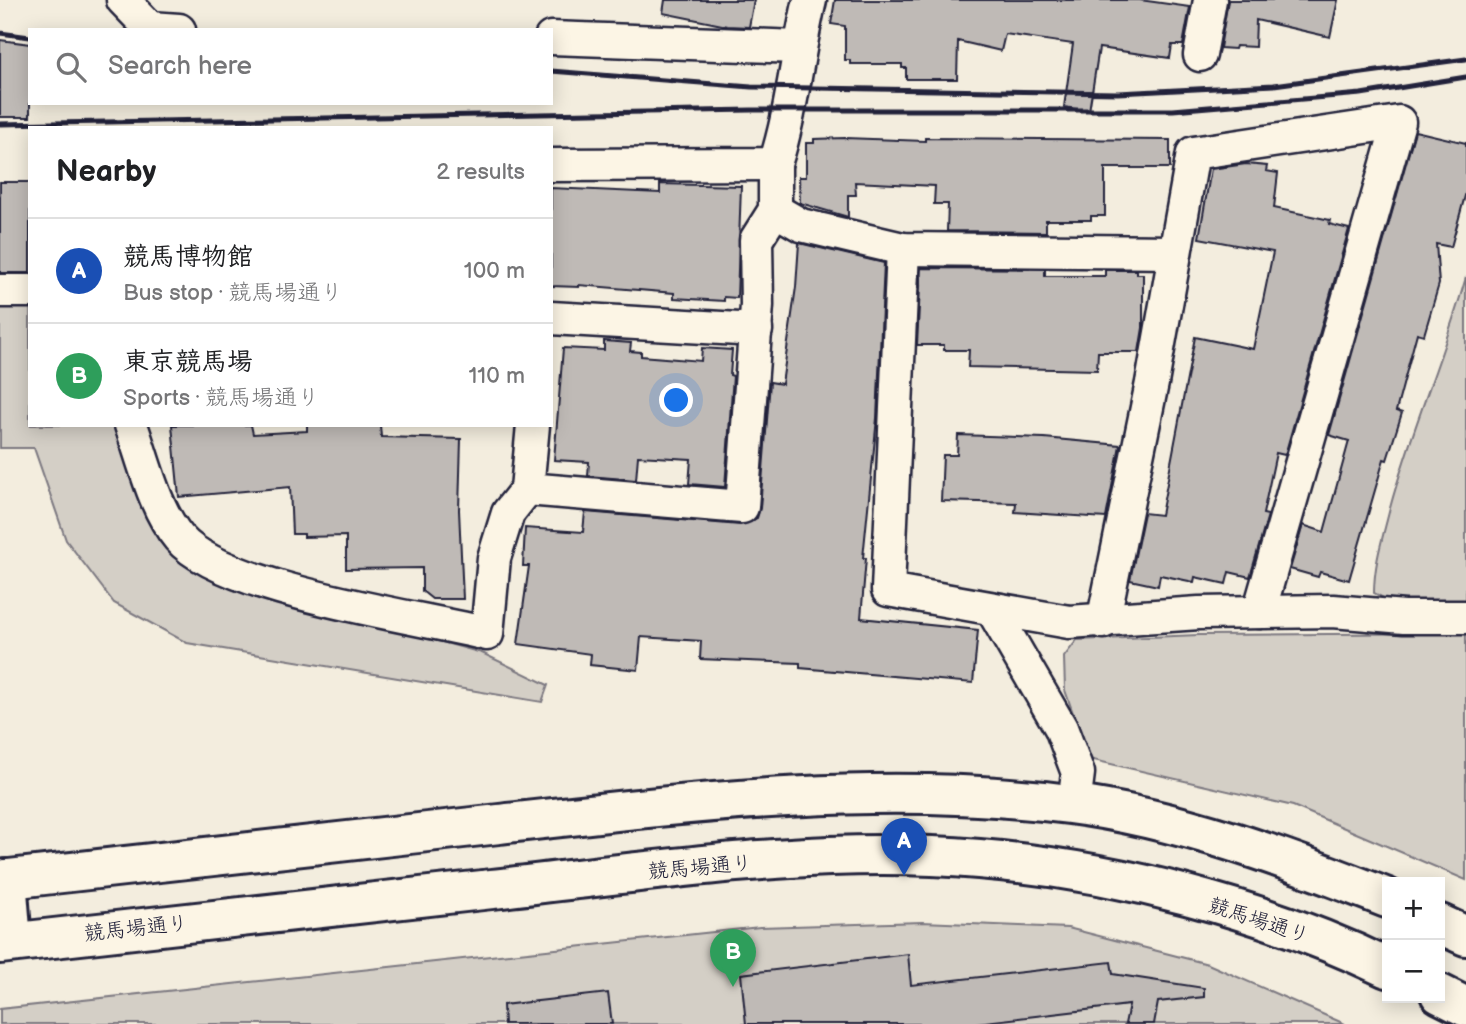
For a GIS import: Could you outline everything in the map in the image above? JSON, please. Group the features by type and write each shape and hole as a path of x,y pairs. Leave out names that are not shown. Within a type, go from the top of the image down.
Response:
{"street":[{"path":"123,0 150,28"},
{"path":"527,489 743,507 756,330 756,240 775,210 775,164 785,135 799,47 810,0"},
{"path":"1200,55 1210,0"},
{"path":"553,38 799,47"},
{"path":"1103,622 1192,153 1399,122 1259,612"},
{"path":"553,164 775,164"},
{"path":"775,210 801,225 903,249 1175,252"},
{"path":"903,249 892,439 888,590 1069,622 1103,622 1199,613 1333,611 1404,617 1466,617"},
{"path":"0,291 28,291"},
{"path":"553,318 756,330"},
{"path":"132,427 172,528 192,551 222,569 270,584 487,634 494,558 508,513 527,489 533,427"},
{"path":"992,609 1061,728 1078,773 1074,805"},
{"path":"6,943 3,880 718,801 860,793 976,794 1074,805 1179,828 1276,856 1382,896"},
{"name":"競馬場通り","path":"6,943 667,869 874,856 977,858 1062,868 1150,887 1271,921 1382,966"},
{"path":"1445,926 1466,936"},
{"path":"1445,996 1466,1007"}],"shaded area":[{"path":"1466,277 1466,605 1398,606 1374,593 1379,550 1398,479"},
{"path":"0,305 28,305 28,427 119,427 160,533 173,556 212,579 482,653 548,685 542,702 187,643 114,603 66,540 34,448 0,448"},
{"path":"1466,633 1466,880 1293,806 1089,759 1065,690 1064,657 1077,640 1199,635"},
{"path":"922,922 1068,928 1208,964 1345,1024 0,1024 0,1009 760,927"}],"building":[{"path":"665,0 754,0 749,27 727,26 663,13"},
{"path":"835,0 1140,0 1190,7 1183,45 1172,45 1170,58 1099,48 1089,111 1064,107 1073,44 1005,34 1001,51 958,41 957,79 906,79 906,68 902,68 902,64 850,64 850,60 845,60 845,26 831,24"},
{"path":"1228,0 1338,0 1330,37 1256,20 1255,47 1236,46 1235,49 1220,48"},
{"path":"0,40 28,44 30,117 0,117"},
{"path":"1415,131 1466,143 1466,192 1451,247 1436,244 1439,284 1424,335 1417,333 1396,411 1402,413 1387,460 1384,459 1349,580 1320,572 1318,577 1290,569 1303,525 1324,532 1349,441 1329,435"},
{"path":"925,138 1170,140 1170,168 1105,168 1105,216 1091,216 1091,220 1046,220 1046,232 947,231 948,204 934,204 935,186 855,182 856,195 848,195 848,217 800,203 799,177 806,177 806,143 814,143 814,139 925,141"},
{"path":"1246,164 1267,166 1266,171 1278,173 1274,208 1330,220 1329,224 1349,229 1285,455 1276,453 1263,514 1268,515 1250,577 1229,572 1226,584 1195,577 1194,582 1160,575 1158,586 1130,580 1144,513 1161,515 1195,337 1253,349 1273,252 1199,238 1211,169"},
{"path":"0,182 28,182 28,273 0,273"},
{"path":"660,184 741,186 737,298 724,297 724,301 674,298 674,293 579,285 553,286 553,188 660,193"},
{"path":"799,243 884,263 877,418 863,558 866,558 861,618 978,630 973,683 800,668 800,663 700,659 701,641 641,637 638,670 590,665 591,654 518,644 529,566 523,566 525,528 583,532 585,512 740,525 757,518 770,382 782,384 796,287"},
{"path":"921,268 1045,269 1045,276 1105,276 1105,270 1137,270 1137,274 1143,274 1143,328 1139,352 1098,352 1097,370 968,367 969,350 944,350 944,345 917,345"},
{"path":"604,341 631,343 630,351 641,352 641,356 701,361 702,348 732,350 730,375 733,376 725,487 689,484 691,459 638,456 636,480 588,476 589,462 554,460 563,348 604,350"},
{"path":"172,427 251,427 253,434 307,431 307,427 380,427 381,437 461,439 459,510 463,599 432,599 422,591 422,568 346,569 346,536 304,537 304,534 292,534 290,487 179,497"},
{"path":"958,435 1044,438 1120,445 1106,518 1015,512 1016,503 941,501 943,455 957,455"},
{"path":"908,954 911,985 1111,962 1113,974 1204,988 1204,997 1158,1002 1154,1024 1125,1024 1129,1005 968,1024 746,1024 741,974"},
{"path":"608,993 612,1024 504,1024 503,1005"}],"railway":[{"path":"0,33 28,37"},
{"path":"553,71 751,87 1118,93 1274,85 1466,59"},
{"path":"0,124 751,110 1173,110 1361,94 1466,77"}],"place":[{"name":"競馬博物館","path":"904,876"},
{"name":"東京競馬場","path":"733,987"}]}
